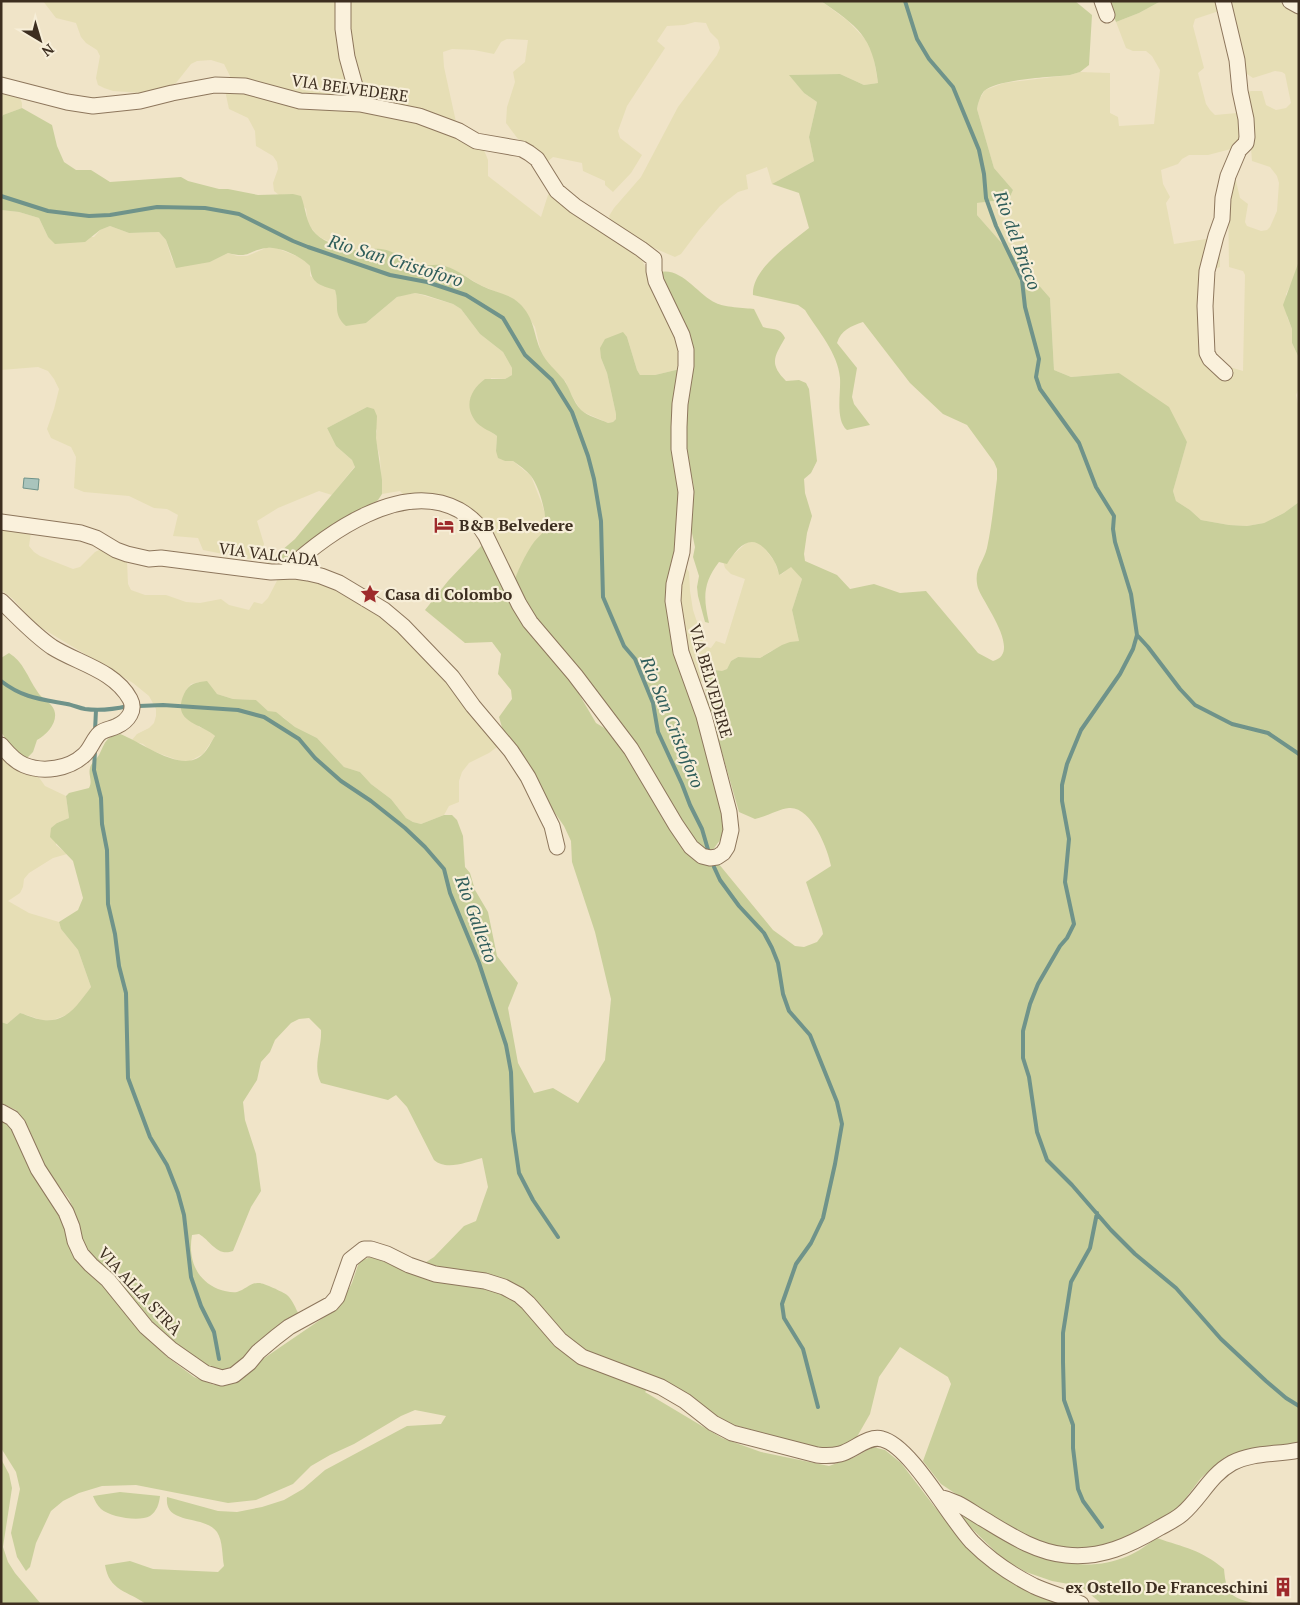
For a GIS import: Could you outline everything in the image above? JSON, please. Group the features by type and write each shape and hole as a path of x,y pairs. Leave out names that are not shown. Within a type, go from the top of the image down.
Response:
{"street":[{"path":"343,1 346,57 360,104"},
{"path":"1224,1 1237,60 1247,137 1246,143 1239,150 1228,176 1223,198 1222,218 1207,271 1205,306 1207,353 1210,359 1225,372"},
{"path":"1290,1 1299,6"},
{"name":"VIA BELVEDERE","path":"1,85 67,102 93,106 140,101 179,91 215,85 245,86 300,101 360,104 429,118 459,131 476,141 507,148 522,149 537,160 557,191 654,259 656,281 682,335 686,350 679,434 686,492 682,552 674,584 675,617 681,652 704,716 725,793 730,830 727,847 717,857 710,858 702,856 691,847 631,749 575,675 530,622 516,599 486,536 480,526 470,516 448,505 431,501 408,501 388,506 348,526 319,544 286,571"},
{"name":"VIA VALCADA","path":"1,522 44,527 91,536 116,550 149,559 161,558 271,572 295,571 320,576 358,594 394,618 427,650 452,677 473,706 511,751 528,777 552,826 557,846"},
{"path":"1,600 39,637 51,646 102,673 118,684 130,698 132,706 128,718 117,726 102,732 84,755 66,766 42,769 23,765 14,759 1,745"},
{"name":"VIA ALLA STRÀ","path":"1,1112 12,1118 18,1125 38,1169 66,1212 81,1254 108,1280 146,1327 172,1350 205,1373 222,1378 234,1375 249,1363 258,1352 289,1327 323,1310 336,1297 350,1260 364,1250 371,1249 434,1274 485,1281 519,1294 560,1340 582,1357 660,1387 685,1401 714,1423 732,1433 827,1456 844,1453 877,1438 892,1443 900,1449 940,1497 962,1531 995,1562 1035,1586 1081,1604"},
{"name":"VIA ALLA STRÀ","path":"940,1497 958,1503 1013,1538 1038,1549 1064,1555 1084,1556 1112,1551 1133,1543 1182,1514 1210,1482 1233,1463 1254,1455 1299,1450"}],"shaded area":[{"path":"43,1 821,1 848,21 865,39 873,54 878,83 864,85 840,74 790,75 804,93 817,102 809,137 814,161 772,184 767,167 746,175 748,189 738,192 720,206 681,254 675,257 635,240 612,225 609,216 641,177 678,107 717,55 720,48 718,40 710,32 706,23 695,22 667,26 657,41 665,48 627,106 618,131 620,138 642,155 631,173 613,192 605,185 605,181 583,171 582,163 553,157 546,163 529,145 518,139 506,123 507,107 515,82 513,72 525,62 528,40 507,39 501,42 494,54 474,50 452,49 443,52 444,67 456,122 484,150 488,160 488,176 541,217 548,195 551,192 641,258 682,345 680,369 655,375 640,375 627,337 601,358 607,373 616,414 616,419 608,423 581,411 566,382 546,362 540,348 535,327 519,303 513,299 480,285 443,265 419,264 380,249 350,249 317,235 308,224 306,209 293,194 279,195 274,191 273,183 278,169 277,162 273,156 256,146 255,131 248,118 229,109 226,95 230,76 224,64 211,60 197,61 191,64 176,83 142,93 113,91 104,88 98,85 96,78 100,56 97,50 86,43 81,37 76,23 56,18"},
{"path":"1161,1 1217,1 1219,11 1195,19 1193,26 1204,68 1198,73 1206,104 1210,110 1215,115 1237,113 1242,127 1239,142 1231,149 1208,155 1189,155 1178,164 1161,170 1163,184 1170,197 1166,203 1174,244 1206,239 1220,246 1220,267 1214,269 1212,350 1226,366 1243,371 1245,275 1243,271 1229,267 1228,190 1233,179 1236,181 1240,198 1248,204 1245,222 1247,226 1261,231 1267,230 1270,227 1277,211 1279,183 1277,176 1270,167 1252,161 1247,96 1248,92 1251,91 1262,91 1266,105 1276,110 1286,108 1291,103 1285,74 1282,72 1275,71 1253,78 1244,72 1228,1 1277,1 1299,12 1299,261 1286,294 1287,317 1292,329 1292,343 1299,358 1299,388 1296,395 1299,409 1299,502 1284,513 1264,523 1247,526 1201,520 1176,501 1173,491 1187,442 1119,373 1071,377 1054,370 1050,298 977,215 976,203 1009,199 1013,190 994,168 977,109 979,100 985,90 1004,83 1070,75 1080,72 1110,73 1110,113 1118,117 1119,126 1154,124 1160,70 1152,56 1146,51 1133,51 1126,48 1116,22 1139,13"},
{"path":"1,90 20,98 22,108 3,115 1,119"},
{"path":"1,210 19,212 39,218 48,237 94,237 100,230 110,226 129,233 159,232 166,240 172,260 210,262 228,253 237,256 247,256 266,248 276,248 304,259 310,266 310,276 335,290 338,300 366,323 397,297 406,294 415,293 453,304 461,309 480,334 503,352 512,368 512,375 505,379 491,378 485,428 497,436 496,451 505,461 513,461 531,476 546,518 543,532 520,567 515,580 477,518 406,497 400,491 382,494 380,458 375,438 377,431 367,407 327,428 336,446 352,460 355,466 332,495 319,491 278,508 257,521 264,544 261,557 248,559 203,550 198,538 173,536 178,515 167,509 154,508 129,496 84,492 74,488 76,457 71,447 51,438 47,429 59,389 54,379 48,371 38,367 1,370"},
{"path":"1,526 31,532 29,546 34,552 73,569 80,567 95,552 101,549 127,561 128,584 131,590 145,595 166,595 186,602 200,603 221,599 229,605 249,610 254,602 262,604 268,598 280,575 303,574 358,599 386,616 420,649 497,741 497,747 469,763 462,772 459,781 459,802 449,806 444,815 421,824 406,818 391,799 371,784 360,772 344,767 317,738 295,727 283,717 268,711 256,700 233,699 217,694 199,682 191,684 186,690 199,727 209,730 215,736 203,754 188,762 150,750 143,744 131,741 137,734 154,723 156,709 149,696 133,683 35,624 13,599 1,590"},
{"path":"756,541 761,544 775,562 779,575 791,566 802,579 792,610 799,641 771,651 760,658 738,657 731,661 727,669 708,678 705,682 697,681 687,654 676,600 683,569 687,569 689,572 693,610 704,643 707,647 711,648 716,641 725,644 745,579 731,574 725,568 723,561 727,563 745,544"},
{"path":"1,753 19,771 38,776 45,786 66,796 69,818 57,823 56,845 67,854 53,858 29,873 24,879 20,893 8,901 29,913 59,922 61,929 78,950 91,987 69,1014 53,1020 42,1020 20,1013 7,1024 1,1022"}],"green space":[{"path":"821,1 1075,1 1092,15 1089,65 1080,72 1070,75 1012,81 991,87 981,95 977,109 994,168 1013,190 1009,199 977,203 977,215 1050,298 1054,370 1071,377 1119,373 1169,407 1187,442 1173,491 1176,501 1201,520 1247,526 1264,523 1284,513 1299,502 1299,1445 1254,1448 1225,1457 1201,1478 1176,1511 1113,1546 1080,1551 1044,1545 1007,1528 941,1484 923,1461 951,1384 948,1377 900,1347 879,1377 870,1414 854,1442 842,1449 821,1449 724,1422 656,1379 645,1392 722,1438 761,1452 829,1466 855,1457 873,1447 885,1450 901,1463 955,1531 1068,1604 146,1604 120,1589 107,1574 105,1565 130,1561 153,1569 218,1572 224,1566 217,1532 203,1523 178,1516 172,1512 168,1506 167,1497 218,1511 237,1512 284,1500 303,1489 325,1470 407,1426 441,1424 446,1416 415,1410 311,1466 293,1484 256,1500 228,1503 136,1485 102,1486 79,1493 63,1501 51,1511 36,1543 30,1567 26,1571 17,1557 11,1533 20,1489 16,1472 1,1448 1,1121 12,1127 33,1174 63,1222 69,1245 80,1264 101,1282 132,1321 166,1356 194,1377 214,1385 230,1384 245,1375 260,1361 339,1307 352,1283 361,1260 372,1257 411,1272 434,1257 464,1226 476,1221 488,1187 482,1158 451,1165 444,1165 434,1160 407,1107 396,1095 388,1100 321,1083 318,1077 317,1064 321,1030 309,1018 299,1019 291,1023 275,1040 270,1052 261,1062 257,1080 243,1102 245,1120 256,1154 261,1191 251,1207 233,1251 223,1252 218,1250 199,1234 192,1235 191,1252 192,1260 199,1274 210,1285 220,1290 235,1292 253,1284 265,1284 287,1295 299,1315 240,1367 221,1373 192,1358 146,1316 134,1303 115,1276 86,1249 69,1199 45,1168 28,1127 16,1110 1,1103 1,1022 7,1024 20,1013 43,1020 59,1019 71,1011 91,987 78,950 61,929 59,922 78,910 83,898 73,861 50,837 51,828 69,818 66,796 69,793 89,788 91,783 91,766 108,739 120,734 161,755 183,761 193,760 202,755 215,736 184,717 181,711 181,704 188,687 207,681 217,694 233,699 256,700 268,711 276,712 295,727 317,738 344,767 360,772 371,784 391,799 406,818 413,822 421,824 444,815 452,815 457,820 463,836 465,867 470,873 475,890 488,912 497,956 518,983 508,1008 518,1063 534,1093 553,1088 578,1103 605,1060 611,999 595,932 572,862 571,841 564,826 503,731 499,717 512,699 511,690 498,674 501,654 492,642 465,643 425,610 448,581 484,543 596,723 611,732 658,803 718,863 773,930 795,946 804,947 817,942 823,934 806,882 831,866 826,849 811,821 797,809 789,808 776,811 755,819 739,812 706,697 705,682 714,670 722,671 727,669 731,661 738,657 760,658 782,645 799,641 792,610 802,579 791,567 779,575 773,559 766,550 755,542 744,544 727,564 719,562 710,577 705,598 709,623 705,622 698,596 699,576 693,557 695,547 690,511 694,493 688,466 684,424 689,373 660,272 676,274 709,299 719,304 754,309 763,327 778,330 783,334 785,338 776,355 775,365 786,381 799,380 806,383 809,389 817,461 811,473 804,479 805,493 812,516 807,533 805,561 837,575 850,589 874,584 900,593 926,591 978,653 993,661 1001,656 1004,648 1003,638 981,595 977,581 978,571 987,548 992,522 997,479 997,469 994,462 967,425 943,414 910,383 863,322 847,329 837,343 857,368 852,397 854,404 870,425 847,430 841,420 839,406 840,378 836,360 827,342 805,310 798,305 753,295 754,285 765,266 809,228 799,193 772,184 814,161 809,137 817,102 804,93 789,75 840,74 864,85 878,83 872,54 861,34 854,26"},
{"path":"1107,1 1161,1 1139,13 1116,22"},
{"path":"22,108 52,125 57,146 64,162 76,170 91,170 110,182 181,177 188,181 219,189 258,195 293,194 301,196 308,221 313,230 330,243 358,250 381,249 419,264 445,266 482,286 511,297 528,314 543,355 564,380 578,407 587,414 608,423 616,419 616,414 607,373 601,358 600,348 605,339 623,332 627,337 640,375 655,375 680,369 682,481 679,533 670,576 695,699 725,822 723,836 712,851 702,851 529,614 515,580 529,550 544,531 545,518 542,502 537,487 529,474 513,461 505,461 498,458 496,451 497,436 477,423 470,411 469,405 475,388 485,379 505,379 512,375 512,368 503,352 480,334 461,309 453,304 415,293 397,297 366,323 346,326 339,317 335,290 317,283 312,277 310,266 302,259 278,249 261,249 245,255 228,253 210,262 176,268 166,240 159,232 129,233 110,226 100,230 85,242 55,244 48,237 39,218 19,212 1,210 1,119 3,115"},
{"path":"1299,261 1299,358 1292,343 1292,329 1283,305"},
{"path":"367,407 374,409 377,416 376,438 382,494 378,500 360,512 332,525 287,559 267,563 295,539 355,467 352,460 336,446 327,428"},
{"path":"9,653 22,665 38,693 51,705 55,715 53,725 46,734 37,740 33,752 27,758 14,751 1,732 1,658"},
{"path":"1,1459 9,1474 12,1488 3,1547 8,1562 15,1573 41,1604 1,1604"},
{"path":"120,1492 160,1496 154,1512 150,1516 139,1519 125,1518 105,1512 96,1503 93,1496"},
{"path":"962,1516 974,1521 1019,1548 1065,1563 1097,1564 1112,1561 1132,1554 1157,1538 1192,1550 1215,1562 1224,1569 1226,1585 1232,1594 1242,1600 1257,1604 1102,1604 1080,1586 1052,1581 1026,1572 1003,1559 965,1522"}],"water":[{"path":"24,478 39,479 38,490 23,488"}],"waterway":[{"name":"Rio del Bricco","path":"905,1 917,39 929,59 953,87 979,150 986,198 996,226 1022,280 1025,307 1039,359 1036,377 1040,389 1079,443 1096,487 1114,516 1115,542 1131,594 1137,635 1195,705 1232,724 1268,733 1299,754"},
{"name":"Rio San Cristoforo","path":"1,196 48,211 89,216 110,215 157,207 205,208 239,214 308,247 390,275 427,282 466,295 503,318 525,355 552,380 572,412 594,479 601,521 603,597 624,646 635,659 653,703 658,732 702,829 709,853"},
{"path":"1137,635 1133,649 1120,674 1081,730 1067,764 1062,785 1062,801 1069,839 1065,882 1074,924 1038,984 1030,1004 1023,1031 1023,1058 1029,1077 1037,1132 1047,1160 1072,1185 1111,1230 1135,1254 1176,1288 1221,1339 1266,1381 1299,1406"},
{"name":"Rio Galletto","path":"1,681 9,687 32,697 85,709 96,710 128,706"},
{"name":"Rio Galletto","path":"139,706 163,705 238,710 264,717 299,739 315,758 341,781 371,801 405,828 444,869 450,893 479,963 506,1045 511,1072 513,1131 519,1173 533,1200 558,1237"},
{"path":"95,731 96,710"},
{"path":"95,750 94,770 101,798 102,824 107,850 108,904 115,934 119,966 126,993 128,1078 150,1137 167,1165 178,1193 184,1215 191,1277 201,1306 214,1332 219,1359"},
{"name":"Rio San Cristoforo","path":"714,867 720,880 739,906 764,933 772,948 778,963 783,994 789,1011 810,1035 837,1102 842,1124 823,1218 811,1243 796,1264 782,1304 784,1318 803,1349 818,1407"},
{"path":"1097,1213 1090,1248 1071,1282 1063,1333 1063,1362 1064,1400 1073,1425 1073,1448 1078,1489 1083,1501 1102,1527"}],"place":[{"name":"B&B Belvedere","path":"444,525"},
{"name":"Casa di Colombo","path":"370,594"},
{"name":"ex Ostello De Franceschini","path":"1283,1587"}]}
